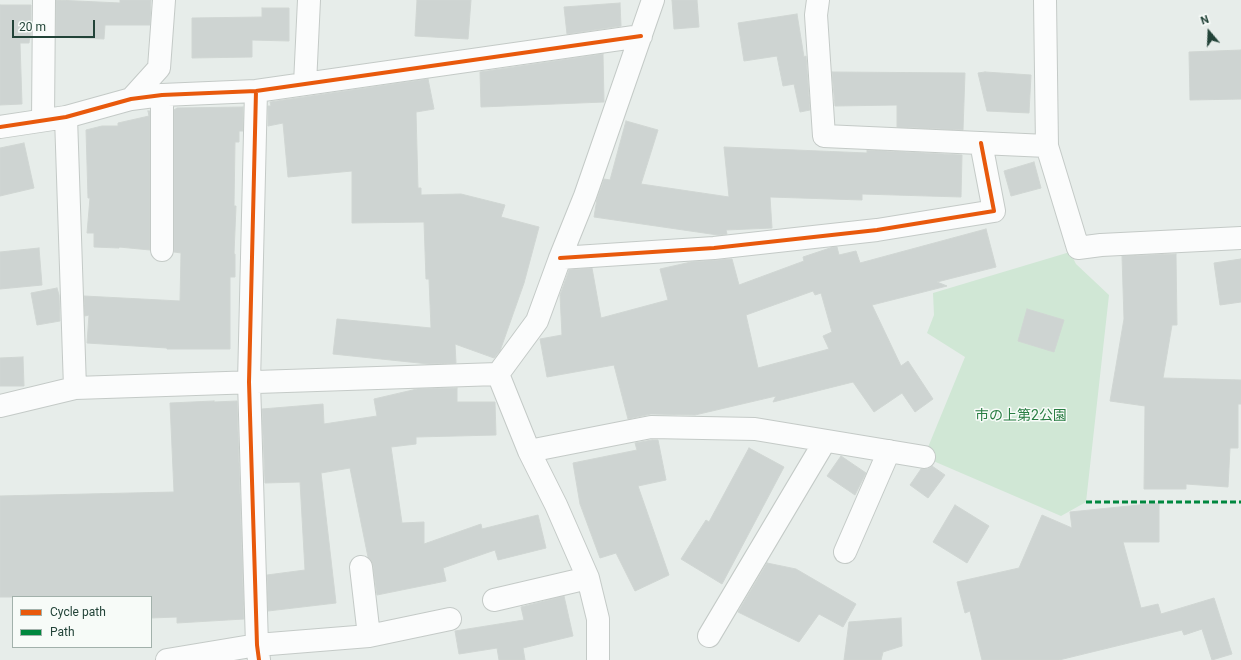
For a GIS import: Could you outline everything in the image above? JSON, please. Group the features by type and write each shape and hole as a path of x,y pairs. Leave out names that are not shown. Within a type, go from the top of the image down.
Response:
{"street":[{"path":"43,120 44,0"},
{"path":"131,99 160,68 164,0"},
{"path":"305,84 309,0"},
{"path":"498,374 537,321 585,196 653,0"},
{"path":"818,0 816,15 824,136 1047,146"},
{"path":"1045,0 1047,146 1078,248 1101,245 1241,238"},
{"path":"0,127 66,117 131,99 162,95 256,91 641,36"},
{"path":"256,91 249,382 258,652"},
{"path":"162,95 162,250"},
{"path":"66,117 75,388"},
{"path":"560,258 714,248 870,231 994,211 981,143"},
{"path":"0,406 75,388 498,374"},
{"path":"498,374 529,451 556,505 588,578 598,619 598,660"},
{"path":"529,451 651,427 755,429 924,457"},
{"path":"708,636 825,440"},
{"path":"845,552 889,451"},
{"path":"361,567 369,636"},
{"path":"494,600 588,578"},
{"path":"167,660 258,652 369,636 450,619"}],"green space":[{"name":"市の上第2公園","path":"1070,252 1076,264 1109,295 1086,502 1061,516 924,457 965,357 927,333 934,315 933,293"}],"building":[{"path":"56,0 120,3 120,0 151,0 150,25 105,25 104,39 56,37"},
{"path":"417,0 471,0 468,39 415,36"},
{"path":"672,0 697,0 699,27 674,29"},
{"path":"620,3 621,26 567,34 564,7"},
{"path":"0,5 31,5 31,36 29,43 20,43 22,104 0,105"},
{"path":"262,8 289,8 289,41 252,40 252,57 192,58 192,18 262,17"},
{"path":"797,14 804,57 806,56 810,110 800,112 794,84 783,86 777,56 744,61 738,23"},
{"path":"1241,50 1241,99 1190,100 1189,52"},
{"path":"603,54 604,102 481,107 480,72"},
{"path":"832,72 965,73 963,130 897,127 897,105 835,106"},
{"path":"985,72 1031,75 1029,113 987,111 978,73"},
{"path":"428,79 434,109 416,112 418,188 421,188 421,195 461,194 505,205 501,217 539,227 524,283 500,351 494,358 455,344 456,363 429,364 333,354 337,319 431,328 429,279 426,279 424,222 352,223 352,171 288,177 283,123 268,126 268,106 271,106 270,102"},
{"path":"243,107 243,131 239,131 239,142 235,142 235,277 230,277 230,349 167,349 87,343 89,315 85,316 84,296 180,301 181,253 174,252 174,110 177,108"},
{"path":"148,111 150,111 150,250 119,247 94,247 94,233 87,233 90,198 88,198 86,130 102,126 118,126 118,123 149,116"},
{"path":"626,121 658,130 641,184 729,197 724,147 867,153 867,150 962,155 961,197 862,194 862,200 770,197 772,228 726,230 727,234 718,235 594,217 597,199 604,179 610,180"},
{"path":"24,143 34,188 0,196 0,148"},
{"path":"1034,162 1041,188 1011,196 1004,171"},
{"path":"986,229 996,267 937,282 947,286 872,305 901,366 908,361 933,399 915,412 902,393 874,412 853,382 773,402 776,396 695,415 651,414 628,419 614,365 547,377 540,339 562,335 560,295 569,270 592,268 601,318 668,300 660,269 691,262 732,259 739,285 804,261 803,257 833,247 837,247 839,255 856,251 860,263","holes":["813,291 815,295 821,293 832,332 823,336 829,349 758,368 746,315"]},
{"path":"39,248 42,285 0,289 0,252"},
{"path":"1176,254 1177,325 1172,325 1163,378 1241,380 1241,404 1238,404 1238,448 1230,448 1228,487 1186,484 1186,489 1144,489 1145,406 1110,401 1124,319 1122,256"},
{"path":"1241,259 1241,302 1220,305 1214,263"},
{"path":"57,288 59,295 60,321 37,325 31,293"},
{"path":"1027,309 1064,320 1054,352 1018,341"},
{"path":"23,357 24,386 0,386 0,358"},
{"path":"457,388 457,402 495,402 496,435 416,437 416,444 391,447 402,523 424,522 424,544 481,524 482,529 538,515 546,548 498,560 495,550 443,568 446,581 377,595 373,566 368,557 350,468 321,473 336,603 268,611 267,575 305,570 300,482 265,483 262,409 323,404 324,424 377,416 374,399 417,389"},
{"path":"237,401 244,619 177,623 177,617 152,618 152,596 0,597 0,496 174,492 170,403"},
{"path":"658,440 666,480 638,486 669,575 635,591 616,553 600,558 580,504 573,463 637,450 635,443"},
{"path":"749,448 784,467 722,584 681,559 706,520 709,522"},
{"path":"841,456 866,473 855,495 827,476"},
{"path":"932,466 945,475 928,498 910,485 921,469 928,469"},
{"path":"1159,503 1159,542 1123,542 1141,608 1158,604 1161,614 1214,598 1232,654 1212,660 1202,629 1184,635 1182,630 1059,660 982,660 970,611 965,613 957,582 1019,568 1042,515 1072,528 1070,512"},
{"path":"955,505 989,526 967,563 933,542"},
{"path":"767,563 796,569 856,604 843,627 819,614 799,642 738,612"},
{"path":"564,596 573,636 523,648 525,660 499,660 497,648 459,654 455,631 524,620 521,607"},
{"path":"901,618 902,646 883,652 881,660 844,660 849,622"}],"marked path":[{"path":"1086,502 1241,502"}],"cycle path":[{"path":"0,127 66,117 131,99 162,95 256,91 641,36"},
{"path":"256,91 249,382 257,645 259,660"},
{"path":"560,258 714,248 877,230 994,211 981,143"}]}
